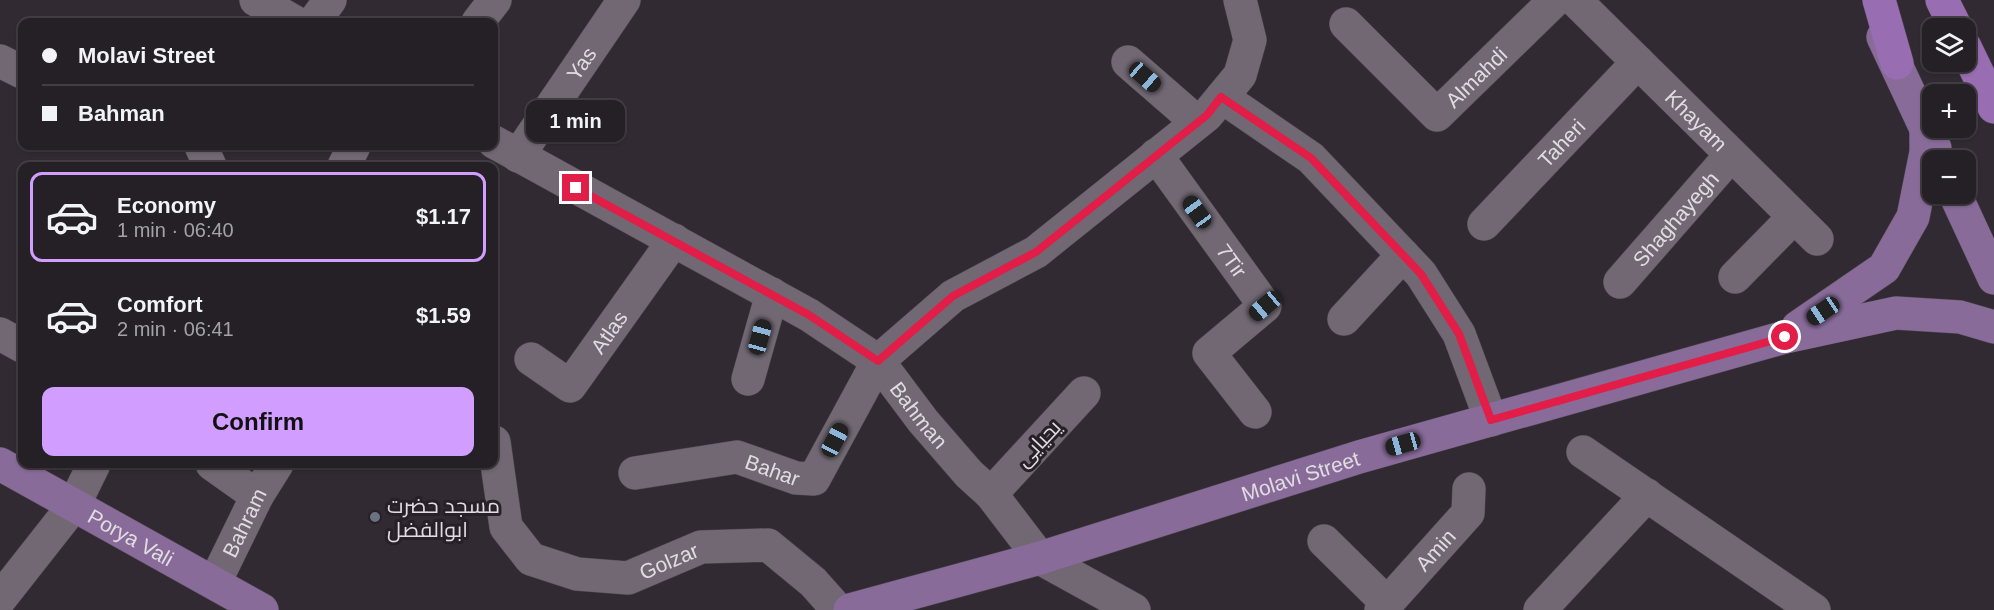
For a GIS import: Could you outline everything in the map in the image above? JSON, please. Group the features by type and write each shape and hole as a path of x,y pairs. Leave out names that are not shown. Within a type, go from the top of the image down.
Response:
{"highway":[{"path":"1879,0 1897,63"},
{"path":"1942,0 1951,18"},
{"path":"1976,70 1994,107"}],"main road":[{"path":"1865,0 1897,63 1922,120"},
{"name":"Molavi Street","path":"1785,337 1884,268 1913,217 1926,152 1926,138"},
{"path":"1960,204 1994,278"},
{"name":"Molavi Street","path":"850,610 1040,558 1359,457 1785,337 1896,313 1960,317 1994,327"},
{"name":"Porya Vali","path":"0,464 237,600"}],"street":[{"path":"256,0 288,18"},
{"path":"317,18 330,0"},
{"path":"481,18 495,0"},
{"name":"Yas","path":"506,149 624,0"},
{"path":"878,361 953,296 1036,252 1197,122 1240,75 1250,40 1240,0"},
{"name":"Almahdi","path":"1346,24 1437,115 1555,0"},
{"name":"Khayam","path":"1575,0 1817,239"},
{"path":"0,61 18,70"},
{"path":"1128,62 1197,122"},
{"name":"Taheri","path":"1484,224 1638,62"},
{"path":"1221,97 1311,158 1421,274 1459,334 1491,420"},
{"name":"Bahman","path":"506,149 809,315 878,361 923,421 969,474 991,494 1040,558"},
{"name":"7Tir","path":"1156,155 1265,306 1209,353 1255,412"},
{"name":"Shaghayegh","path":"1620,282 1731,155"},
{"path":"1735,277 1794,217"},
{"name":"Atlas","path":"531,359 570,386 674,240"},
{"path":"1344,319 1403,255"},
{"path":"748,379 772,294"},
{"path":"0,334 18,344"},
{"name":"Bahar","path":"635,473 737,457 796,478 814,479 878,361"},
{"name":"یحیایی","path":"991,494 1084,393"},
{"path":"1582,452 1814,610"},
{"path":"0,599 74,505 92,468"},
{"path":"218,468 257,496"},
{"name":"Bahram","path":"237,600 257,496 274,468"},
{"name":"Golzar","path":"498,468 506,527 531,559 577,574 628,578 701,547 768,545 813,582 838,610"},
{"name":"Amin","path":"1324,541 1384,607 1468,513 1469,489"},
{"path":"1540,610 1647,495"},
{"path":"1040,558 1113,605"}],"place":[{"name":"مسجد حضرت ابوالفضل","path":"375,517"}],"route":[{"path":"576,188 809,315 878,361 953,296 1036,252 1207,115 1221,97 1311,158 1421,274 1459,334 1491,420 1785,337"}]}
